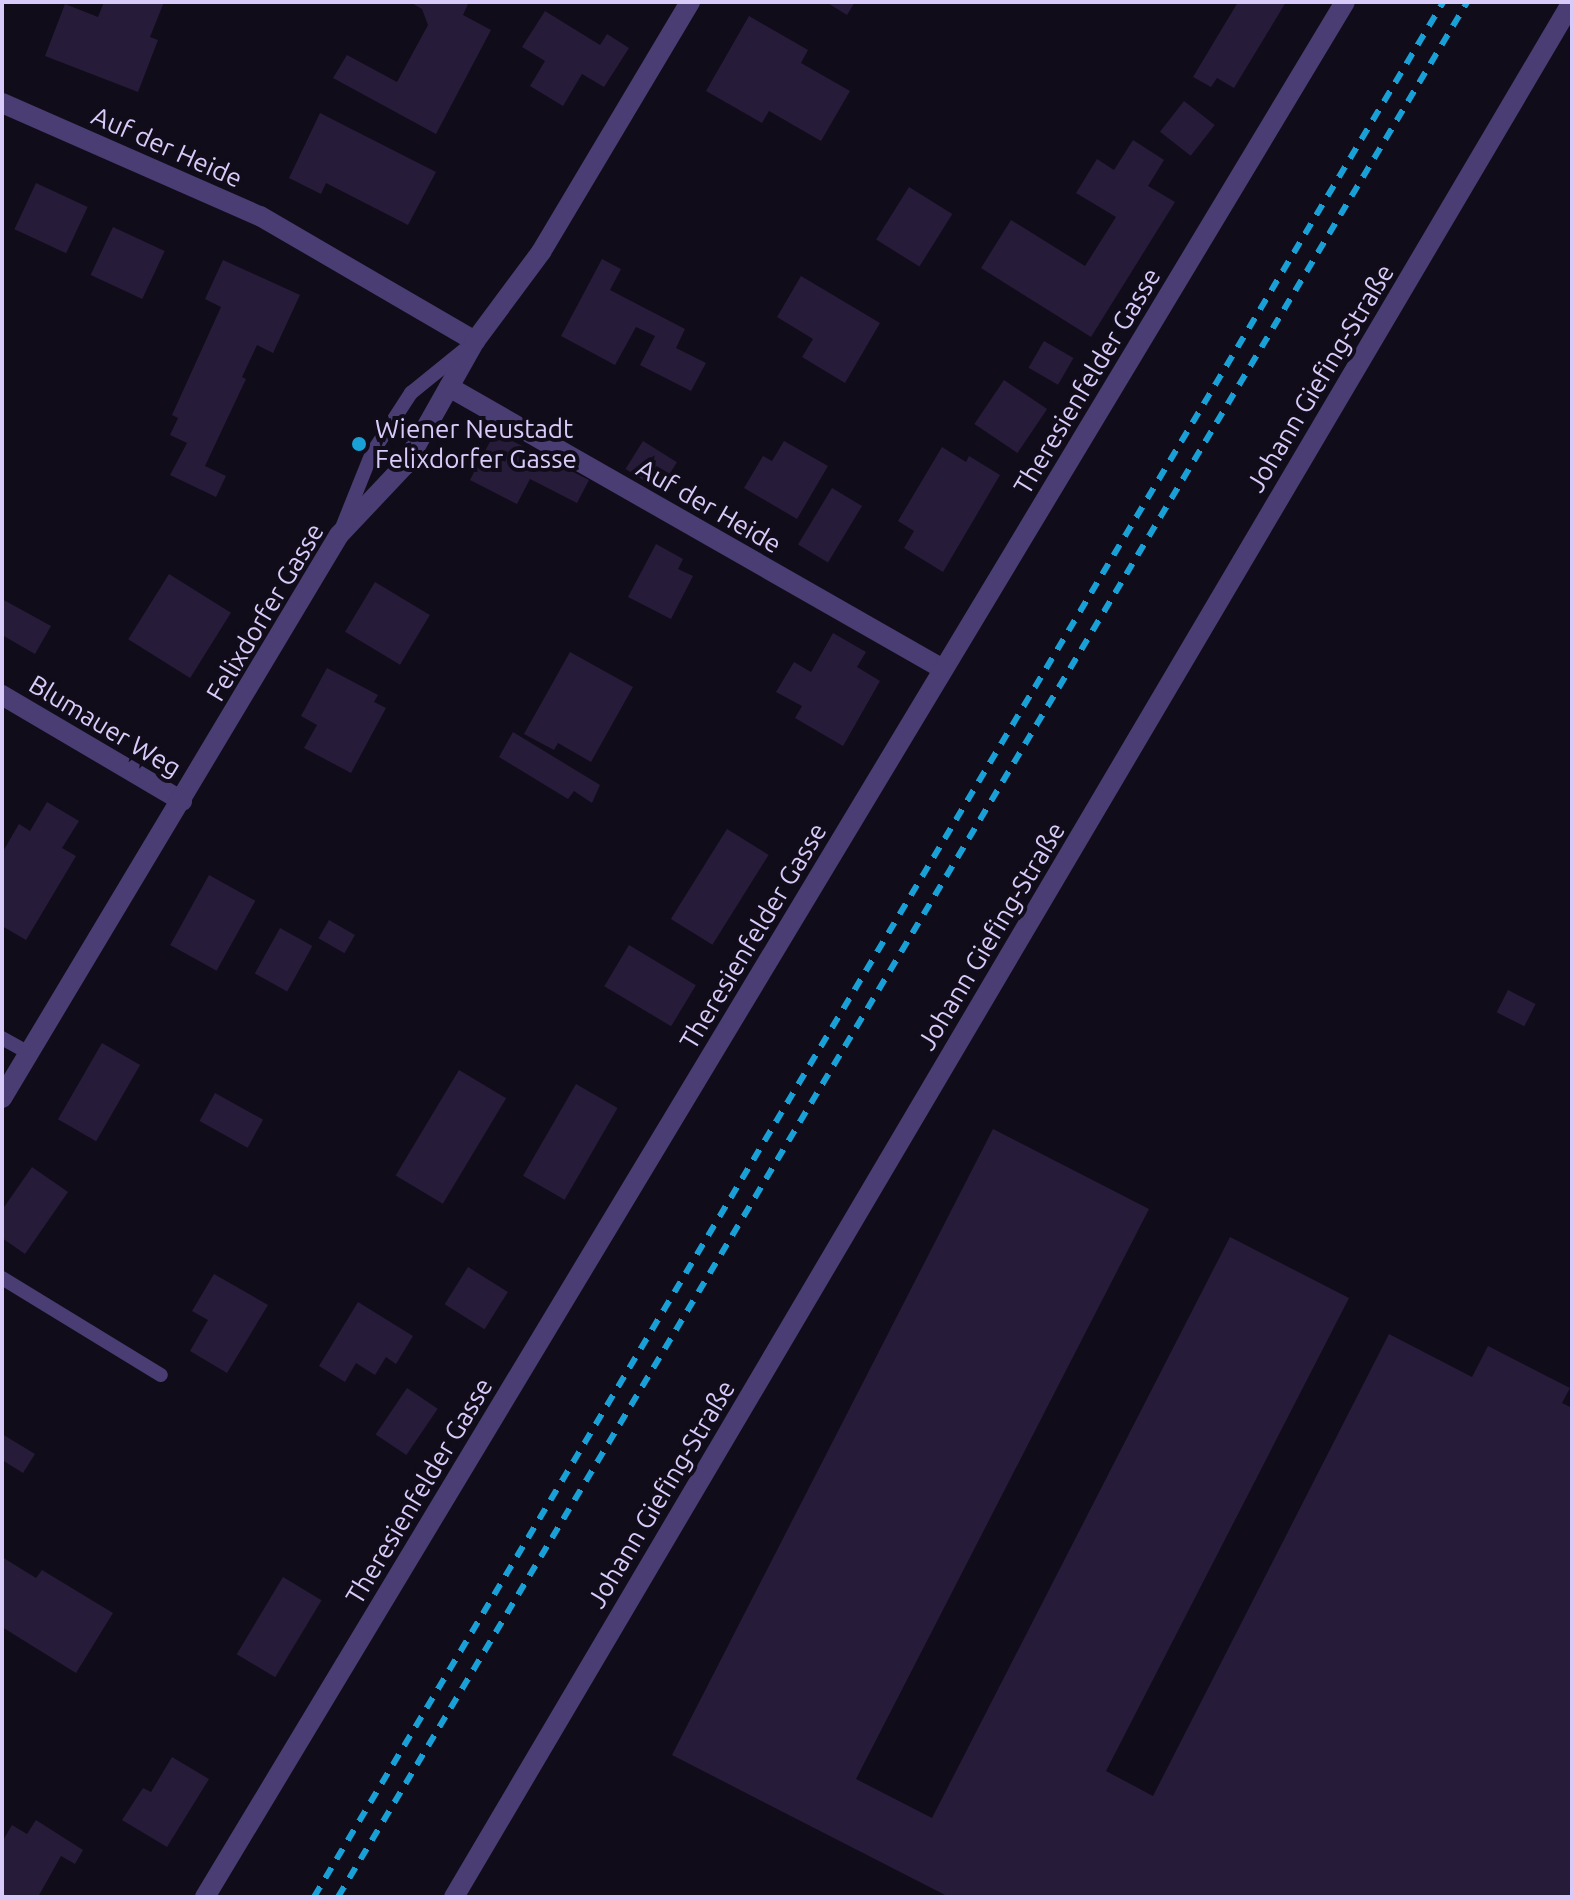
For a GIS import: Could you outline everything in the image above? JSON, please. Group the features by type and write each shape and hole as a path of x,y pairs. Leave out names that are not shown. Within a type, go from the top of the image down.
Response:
{"street":[{"name":"Felixdorfer Gasse","path":"2,1098 339,535 405,465 475,341 541,252 690,2"},
{"name":"Theresienfelder Gasse","path":"205,1897 1345,2"},
{"name":"Johann Giefing-Straße","path":"454,1897 1572,2"},
{"name":"Auf der Heide","path":"2,103 260,216 475,341"},
{"name":"Auf der Heide","path":"449,387 943,669"},
{"name":"Blumauer Weg","path":"2,695 182,801"}],"lane":[{"path":"339,535 372,453 411,393 475,341"},
{"path":"2,1038 29,1053"},
{"path":"2,1278 161,1375"}],"building":[{"path":"104,2 164,2 150,37 158,40 138,92 45,56 65,4 98,17"},
{"path":"410,2 469,2 463,15 491,30 436,134 333,78 347,55 397,82 428,25 422,9"},
{"path":"826,2 855,2 847,15"},
{"path":"1238,2 1286,2 1234,88 1217,78 1211,87 1193,77"},
{"path":"545,11 600,45 607,34 629,48 604,87 582,74 563,106 530,86 545,61 522,47"},
{"path":"749,16 808,50 801,63 850,91 821,141 769,111 762,123 706,91"},
{"path":"1184,101 1215,125 1191,156 1160,132"},
{"path":"320,113 436,172 408,225 326,183 321,194 289,178"},
{"path":"1133,140 1164,160 1148,186 1175,202 1091,337 981,268 1011,220 1085,266 1116,217 1076,193 1097,159 1114,170"},
{"path":"36,183 88,207 66,253 14,229"},
{"path":"909,187 952,214 919,267 876,240"},
{"path":"113,227 165,251 142,299 91,275"},
{"path":"602,259 621,269 610,290 685,329 676,348 706,363 691,391 640,365 655,336 636,327 615,365 561,336"},
{"path":"223,260 300,295 273,353 257,345 242,377 246,379 205,466 226,476 216,497 170,475 187,443 170,435 178,418 172,415 221,307 205,299"},
{"path":"801,276 880,323 845,383 802,357 813,339 777,317"},
{"path":"1044,341 1073,358 1058,385 1028,368"},
{"path":"1004,380 1047,409 1017,453 974,424"},
{"path":"495,432 589,480 577,503 530,479 517,504 470,480"},
{"path":"643,441 677,462 659,490 626,469"},
{"path":"784,441 828,466 797,519 744,488 763,456 772,461"},
{"path":"942,447 966,462 969,456 1000,475 943,572 904,548 914,531 898,521"},
{"path":"832,488 862,506 828,563 798,545"},
{"path":"656,544 683,559 678,569 693,576 671,619 628,597"},
{"path":"169,574 231,613 190,678 128,639"},
{"path":"375,582 430,615 400,665 345,632"},
{"path":"2,599 51,626 35,654 2,635"},
{"path":"833,633 866,652 857,667 880,681 843,746 795,718 802,706 776,692 794,662 811,672"},
{"path":"570,652 633,687 591,762 558,743 554,750 524,734"},
{"path":"327,668 378,695 374,702 386,708 351,773 304,748 317,725 301,716"},
{"path":"513,732 600,785 592,803 574,791 568,799 499,757"},
{"path":"47,802 79,821 62,848 76,856 26,940 2,926 2,853 19,824 30,831"},
{"path":"727,829 769,855 712,945 671,919"},
{"path":"209,875 255,901 217,971 170,945"},
{"path":"329,920 355,935 344,953 318,938"},
{"path":"280,928 312,946 287,991 255,973"},
{"path":"629,945 696,985 671,1026 604,986"},
{"path":"1508,990 1536,1004 1524,1026 1497,1012"},
{"path":"102,1043 140,1065 96,1141 58,1119"},
{"path":"459,1070 506,1098 443,1204 396,1175"},
{"path":"576,1084 618,1108 565,1200 523,1176"},
{"path":"215,1093 263,1120 248,1148 199,1121"},
{"path":"993,1129 1149,1209 856,1779 932,1818 1230,1237 1349,1298 1106,1771 1153,1796 1389,1334 1472,1377 1488,1346 1570,1388 1562,1403 1572,1408 1572,1897 949,1897 672,1755"},
{"path":"32,1167 68,1192 25,1254 2,1238 2,1210"},
{"path":"468,1267 508,1292 485,1329 445,1304"},
{"path":"214,1274 268,1305 227,1373 190,1351 208,1320 192,1311"},
{"path":"358,1302 413,1336 396,1364 386,1357 375,1375 356,1363 345,1382 319,1366"},
{"path":"407,1388 438,1409 406,1455 376,1434"},
{"path":"2,1434 35,1454 23,1473 2,1460"},
{"path":"2,1557 36,1578 42,1570 113,1613 76,1673 2,1627"},
{"path":"283,1577 322,1600 275,1677 237,1654"},
{"path":"172,1757 209,1779 167,1847 122,1820 143,1788 151,1792"},
{"path":"36,1820 83,1850 75,1864 61,1856 38,1897 2,1897 2,1842 12,1825 27,1834"}],"railway":[{"path":"314,1897 1443,2"},
{"path":"338,1897 1467,2"}],"place":[{"name":"Wiener Neustadt Felixdorfer Gasse","path":"359,444"}]}
